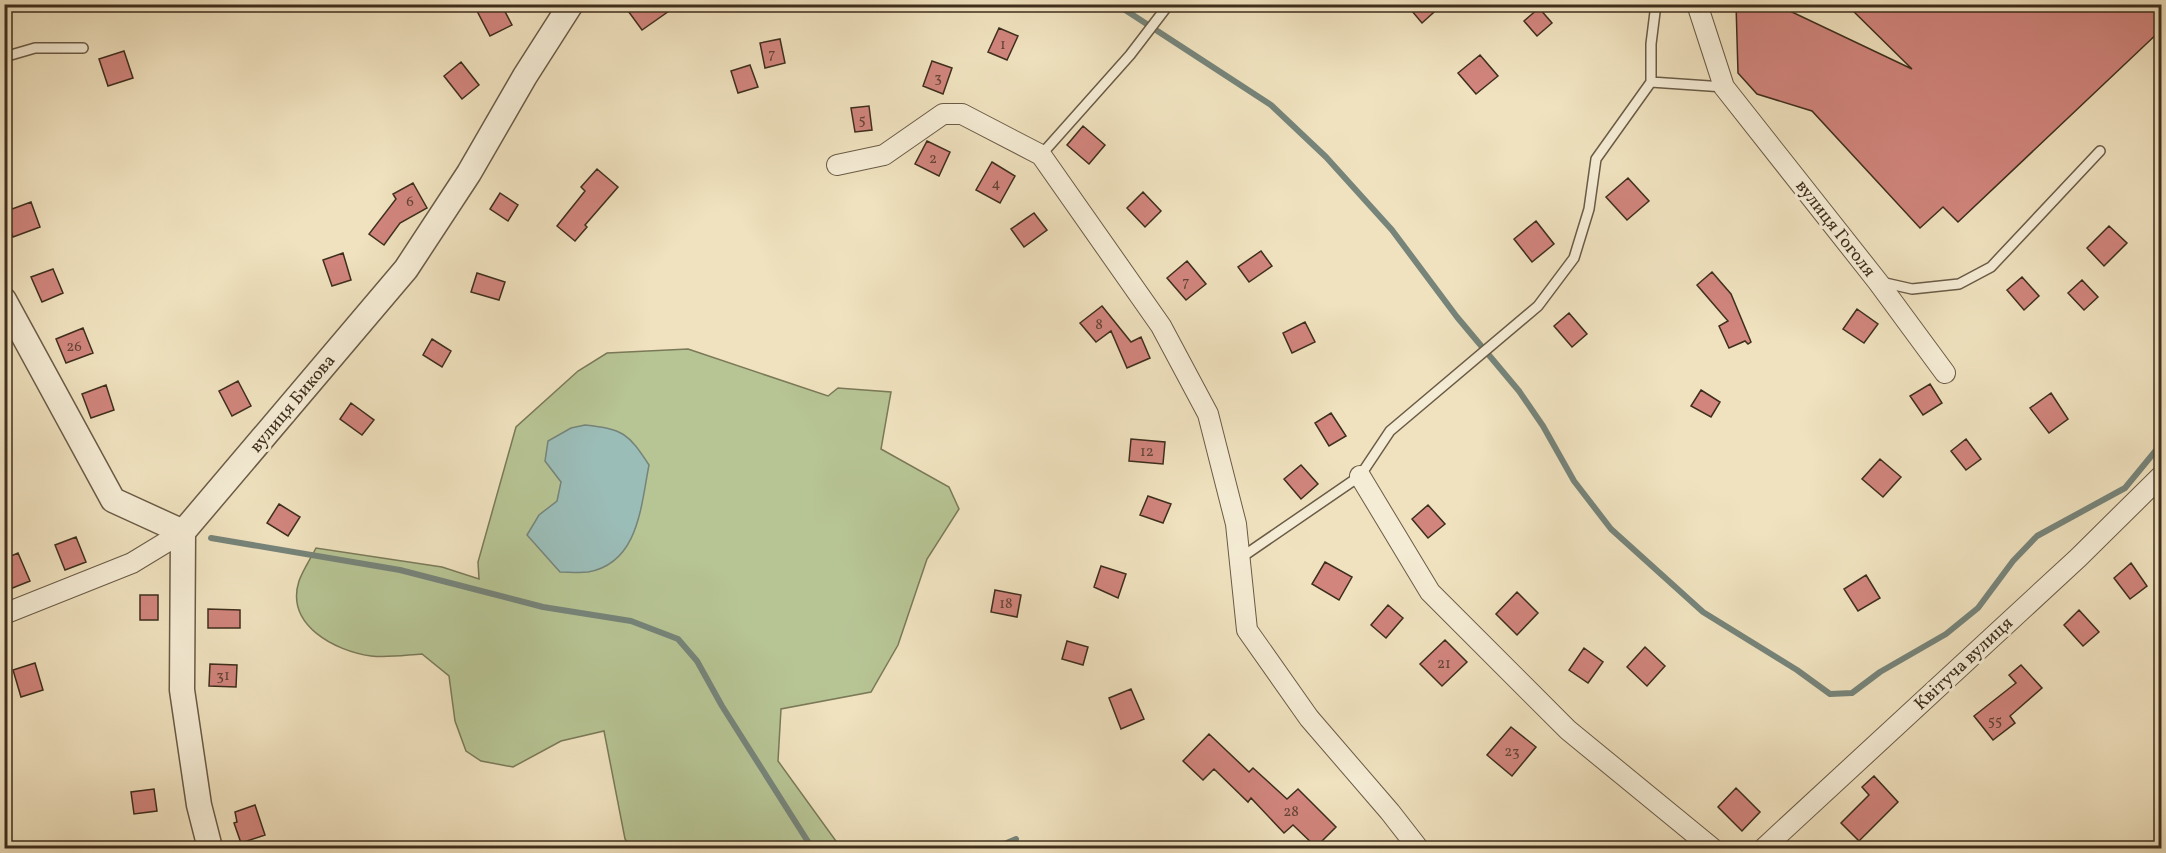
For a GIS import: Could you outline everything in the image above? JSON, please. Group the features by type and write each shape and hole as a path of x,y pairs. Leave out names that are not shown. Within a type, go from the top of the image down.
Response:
{"street":[{"name":"вулиця Бикова","path":"183,532 406,269 469,174 525,76 571,4"},
{"path":"1697,4 1724,87"},
{"name":"вулиця Гоголя","path":"1724,87 1878,282 1945,373"},
{"path":"837,165 884,155 943,114 962,114 995,129 1041,155 1105,242 1161,326 1208,414 1236,524 1247,630 1309,718 1390,812 1418,849"},
{"path":"4,300 113,500 183,532"},
{"path":"1360,476 1430,592 1568,730 1712,849"},
{"name":"Квітуча вулиця","path":"1764,849 2078,558 2162,476"},
{"path":"4,614 132,563 183,532"},
{"path":"183,532 182,690 199,806 210,849"}],"lane":[{"path":"1041,155 1130,55 1169,4"},
{"path":"1239,559 1360,476 1390,431 1538,306 1574,258 1589,209 1596,159 1651,82 1651,44 1656,4"},
{"path":"4,57 35,48 83,48"},
{"path":"1651,82 1724,87"},
{"path":"1878,282 1912,289 1959,284 1991,267 2100,151"}],"green space":[{"path":"688,349 828,396 838,388 891,392 881,449 949,487 959,509 927,559 898,645 871,692 781,709 778,761 841,848 632,848 625,839 604,731 561,741 513,767 481,761 466,751 455,721 449,676 422,654 377,657 357,653 329,642 306,623 299,611 297,597 299,581 316,548 442,567 479,579 478,562 516,427 578,371 607,353"}],"water":[{"path":"585,425 608,428 623,434 630,439 649,465 640,514 628,545 618,557 605,566 588,572 560,572 527,535 539,515 557,501 561,482 545,461 548,441 571,428"}],"building":[{"path":"489,4 501,4 512,25 490,36 477,11"},
{"path":"623,4 679,4 642,30"},
{"path":"1406,4 1443,4 1422,23"},
{"path":"1736,4 1775,4 1912,69 1846,4 2162,4 2162,29 1958,222 1943,207 1920,228 1812,111 1757,94 1738,73"},
{"path":"1539,8 1552,23 1537,36 1524,21"},
{"path":"999,28 1018,36 1007,60 988,52"},
{"path":"780,39 785,63 765,68 760,43"},
{"path":"124,51 133,78 108,86 99,59"},
{"path":"1480,55 1498,76 1476,94 1458,73"},
{"path":"932,61 952,68 943,94 923,86"},
{"path":"461,62 479,85 462,99 444,76"},
{"path":"750,65 758,87 738,93 731,71"},
{"path":"869,106 872,130 855,132 851,108"},
{"path":"1083,126 1105,145 1089,164 1067,145"},
{"path":"927,141 950,152 939,176 915,164"},
{"path":"992,162 1015,176 1000,203 976,190"},
{"path":"597,169 618,187 585,225 587,227 575,241 557,226 585,191 581,187"},
{"path":"1628,178 1649,201 1627,220 1606,197"},
{"path":"413,183 427,208 400,223 384,245 369,234 396,199 393,194"},
{"path":"1143,192 1161,211 1145,227 1127,208"},
{"path":"500,193 518,205 508,221 490,209"},
{"path":"31,202 40,227 13,237 4,212"},
{"path":"1034,213 1047,230 1024,247 1011,229"},
{"path":"1536,221 1554,244 1532,262 1514,239"},
{"path":"2109,226 2127,243 2104,266 2087,248"},
{"path":"1261,251 1272,266 1249,282 1238,267"},
{"path":"343,253 351,280 332,286 323,260"},
{"path":"1187,261 1206,284 1186,300 1167,278"},
{"path":"53,269 63,293 42,302 31,277"},
{"path":"1712,272 1731,294 1751,342 1748,344 1745,341 1729,348 1719,326 1728,321 1697,285"},
{"path":"477,273 505,282 499,300 471,292"},
{"path":"2022,277 2039,296 2024,310 2007,290"},
{"path":"2082,280 2098,297 2084,310 2068,293"},
{"path":"1102,306 1131,342 1141,337 1150,358 1127,368 1111,331 1096,342 1080,323"},
{"path":"1857,309 1878,324 1864,343 1843,329"},
{"path":"1569,313 1587,334 1572,347 1554,326"},
{"path":"1305,322 1315,342 1292,353 1283,333"},
{"path":"83,328 93,353 66,363 56,339"},
{"path":"432,339 451,351 442,367 423,355"},
{"path":"238,381 251,406 232,416 219,391"},
{"path":"1930,384 1942,403 1923,415 1910,396"},
{"path":"106,385 114,410 91,418 82,394"},
{"path":"1701,390 1720,402 1711,417 1691,406"},
{"path":"2051,393 2068,419 2049,433 2030,408"},
{"path":"351,403 374,420 362,435 340,419"},
{"path":"1331,413 1346,436 1329,446 1315,423"},
{"path":"1131,439 1165,442 1163,464 1129,461"},
{"path":"1966,439 1981,459 1966,470 1951,451"},
{"path":"1880,459 1901,477 1883,497 1862,479"},
{"path":"1301,465 1318,484 1301,499 1284,479"},
{"path":"1148,496 1171,504 1163,523 1140,515"},
{"path":"279,504 300,517 288,536 267,523"},
{"path":"1428,505 1445,524 1428,538 1412,519"},
{"path":"76,537 86,562 65,570 55,545"},
{"path":"18,553 30,581 10,589 4,577 4,559"},
{"path":"1325,562 1352,577 1339,600 1312,584"},
{"path":"2131,563 2147,586 2130,599 2114,578"},
{"path":"1101,566 1126,574 1118,598 1094,587"},
{"path":"1866,575 1880,598 1858,611 1844,589"},
{"path":"995,590 1021,595 1017,617 991,612"},
{"path":"1517,592 1538,613 1517,635 1496,614"},
{"path":"140,595 158,595 158,620 140,620"},
{"path":"1388,605 1403,618 1386,638 1371,625"},
{"path":"208,609 240,610 240,628 208,628"},
{"path":"2079,610 2099,632 2083,646 2064,625"},
{"path":"1445,640 1467,662 1442,686 1420,664"},
{"path":"1067,641 1088,647 1083,665 1062,659"},
{"path":"1645,647 1665,666 1647,686 1627,667"},
{"path":"1584,648 1603,662 1588,683 1569,670"},
{"path":"35,663 43,690 21,697 13,670"},
{"path":"210,664 237,665 236,687 209,686"},
{"path":"2021,665 2042,688 2010,716 2015,723 1993,740 1974,716 2016,683 2009,675"},
{"path":"1131,689 1144,719 1121,729 1109,698"},
{"path":"1511,727 1536,747 1512,776 1487,755"},
{"path":"1209,734 1249,772 1253,768 1287,799 1298,789 1336,827 1316,847 1293,825 1284,833 1251,798 1248,802 1214,769 1203,780 1183,761"},
{"path":"1874,776 1898,802 1859,841 1841,823 1869,795 1862,787"},
{"path":"1736,788 1760,812 1742,831 1718,807"},
{"path":"154,789 157,811 134,814 131,792"},
{"path":"255,805 265,835 241,843 234,823 237,822 235,812"}],"waterway":[{"path":"1116,4 1271,105 1326,157 1392,230 1457,317 1519,391 1543,426 1574,481 1611,529 1703,612 1797,670 1830,694 1852,693 1880,672 1946,634 1978,608 2013,561 2037,536 2125,488 2162,443"},
{"path":"211,538 400,570 543,607 631,621 678,639 697,661 722,706 812,848"},
{"path":"995,848 1016,839"}]}
